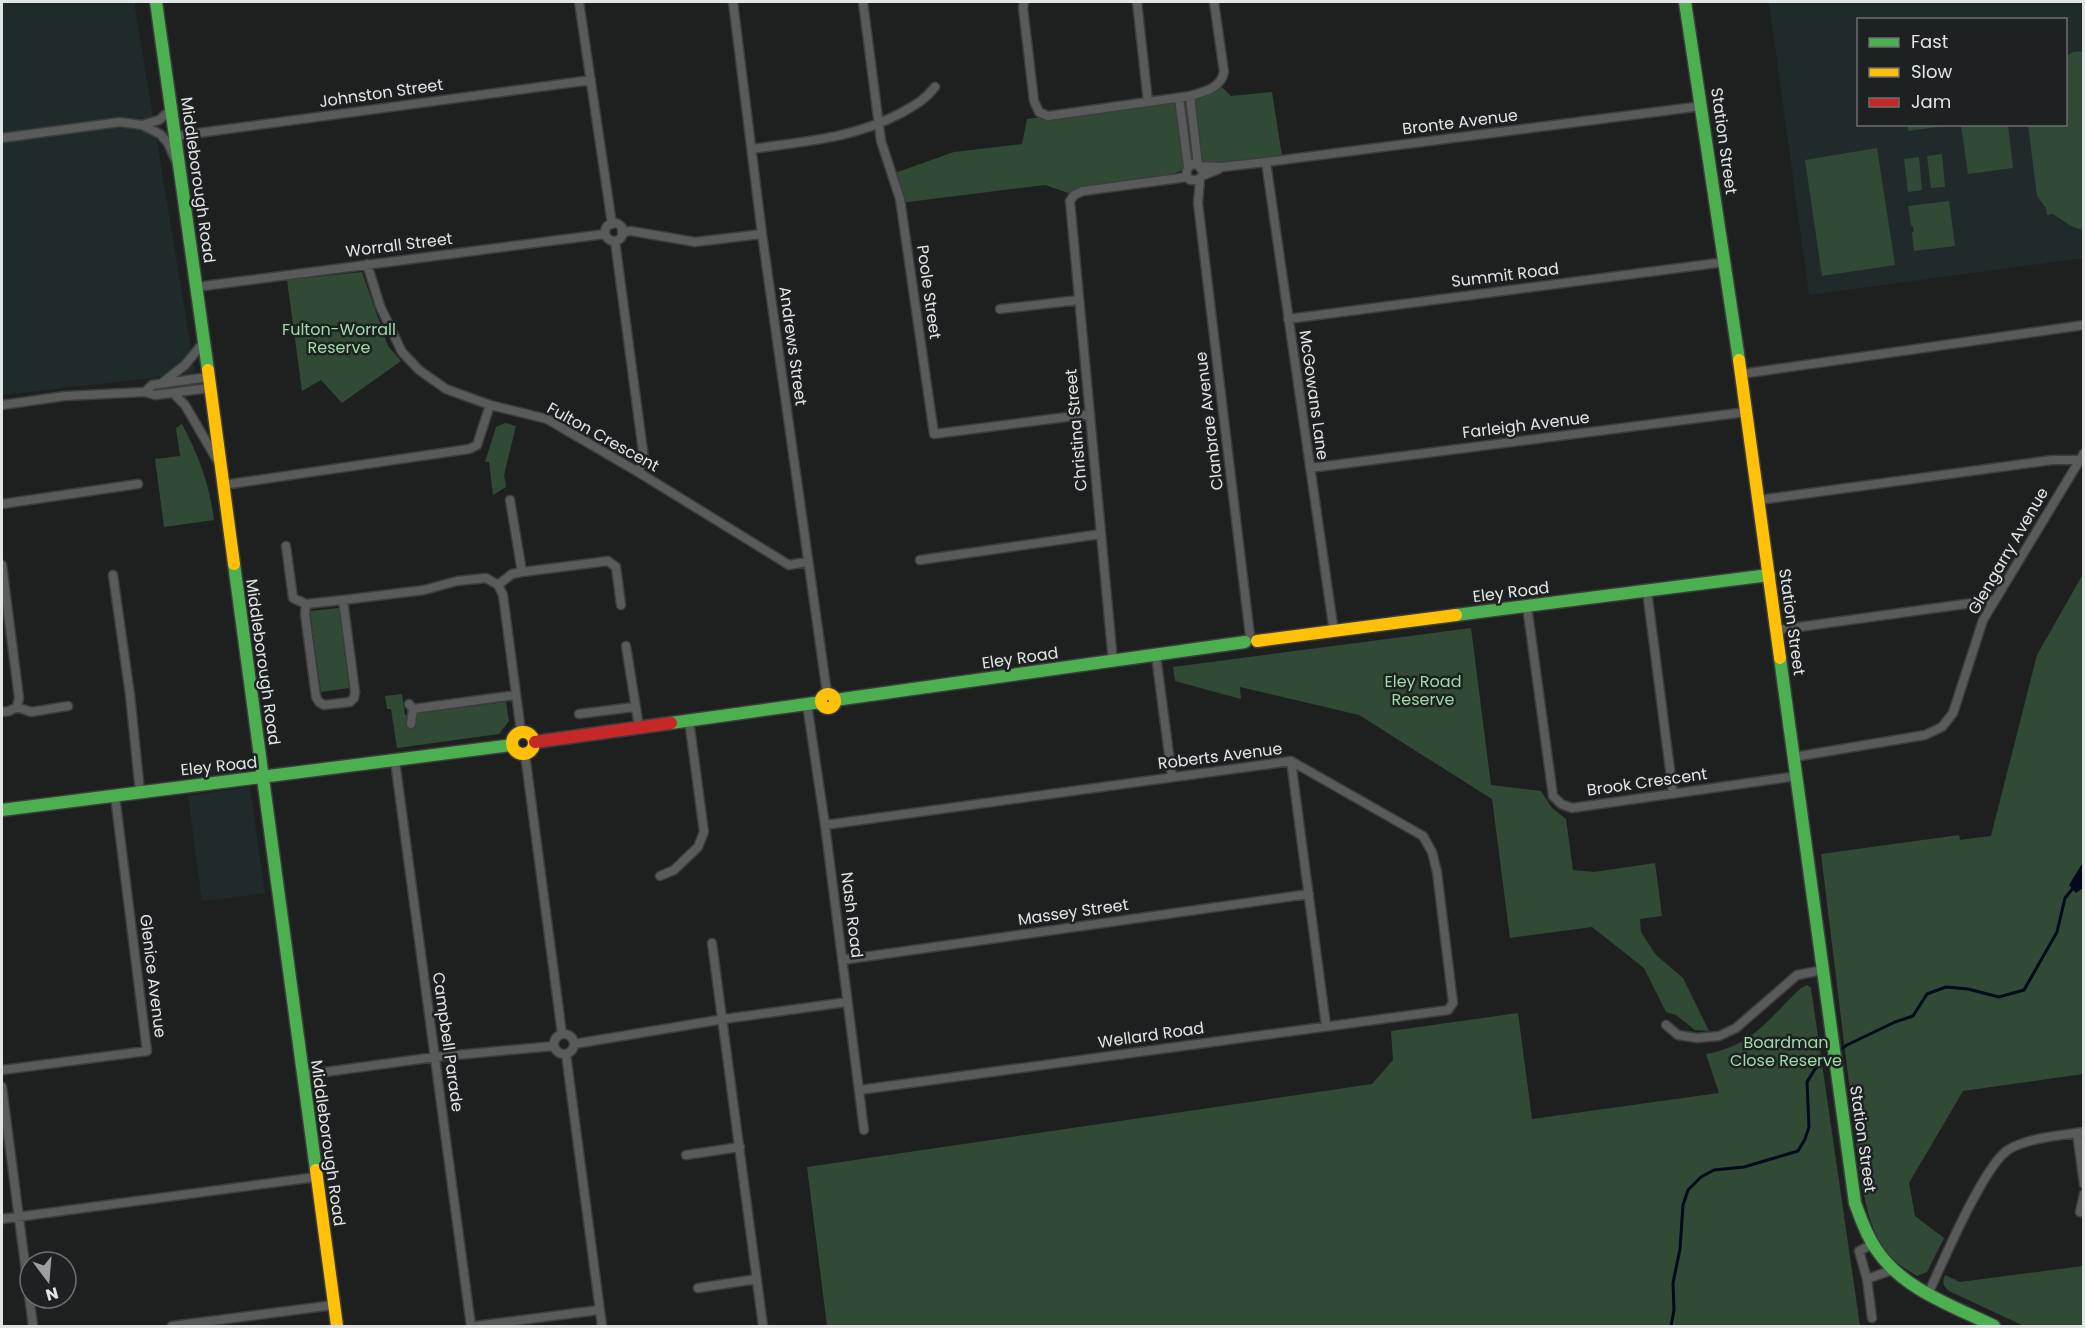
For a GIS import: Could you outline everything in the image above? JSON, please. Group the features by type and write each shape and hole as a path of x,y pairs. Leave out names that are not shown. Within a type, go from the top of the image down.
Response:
{"main road":[{"name":"Middleborough Road","path":"156,2 337,1326"},
{"name":"Station Street","path":"1685,2 1741,374 1855,1203 1862,1226 1872,1245 1892,1270 1909,1284 1994,1326"},
{"name":"Eley Road","path":"535,741 807,704 828,698 1156,656 1250,640 1334,632 1769,575"},
{"path":"521,732 529,733 535,741 533,748 525,754 518,753 512,745 513,737 521,732"},
{"name":"Eley Road","path":"2,810 512,745"}],"street":[{"path":"579,2 612,224"},
{"name":"Andrews Street","path":"733,2 762,234 828,698"},
{"name":"Poole Street","path":"863,2 881,141 900,199 934,434 1090,414"},
{"path":"1024,2 1034,101 1039,112 1043,115 1054,116 1190,96 1205,92 1219,84 1224,72 1214,2"},
{"path":"1137,2 1148,102"},
{"name":"Johnston Street","path":"176,136 591,80"},
{"path":"752,149 836,137 879,124 925,100 935,87"},
{"path":"1190,96 1199,166 1202,171 1201,177 1196,181 1187,173 1192,164 1199,166"},
{"name":"Clanbrae Avenue","path":"1179,98 1187,173 1198,203 1250,640"},
{"name":"Bronte Avenue","path":"1199,166 1222,167 1266,162 1702,106"},
{"path":"142,125 159,120 172,109"},
{"path":"2,138 120,123 142,125 160,134 168,143 173,157 180,165"},
{"name":"McGowans Lane","path":"1266,162 1334,632"},
{"name":"Bronte Avenue","path":"1201,177 1222,167"},
{"name":"Christina Street","path":"1113,662 1070,201 1074,195 1083,191 1156,181 1187,173"},
{"name":"Clanbrae Avenue","path":"1198,203 1201,177"},
{"path":"612,224 620,226 622,232 621,238 615,241 608,239 605,234 607,227 612,224"},
{"path":"622,232 631,231 695,242 762,234"},
{"name":"Worrall Street","path":"196,287 605,234"},
{"path":"615,241 644,459 638,472"},
{"name":"Summit Road","path":"1288,319 1725,262"},
{"name":"Fulton Crescent","path":"367,264 380,306 402,352 419,370 446,389 490,405 546,418 789,565 807,562"},
{"path":"1000,309 1079,300"},
{"path":"1741,374 2084,325"},
{"path":"162,383 185,365 203,343"},
{"path":"145,392 152,385 162,383 208,382"},
{"path":"2,405 66,396 173,393 208,382"},
{"path":"173,393 185,405 220,465"},
{"path":"223,485 468,449 477,445 490,405"},
{"name":"Farleigh Avenue","path":"1310,468 1746,412"},
{"path":"1758,500 2082,456"},
{"name":"Glengarry Avenue","path":"1794,757 1925,735 1942,728 1953,713 1983,620 2082,456"},
{"path":"2,504 138,484"},
{"path":"510,500 522,572"},
{"path":"920,560 1101,534"},
{"path":"286,546 293,598 306,604 424,590 457,581 486,578 498,585 502,595 521,732"},
{"path":"498,585 512,574 608,561 616,567 621,605"},
{"path":"2,565 19,698 17,707"},
{"path":"113,575 130,695 140,792"},
{"path":"1647,591 1673,792"},
{"path":"306,604 305,614 316,697 324,705 350,702 354,698 343,600"},
{"path":"1777,630 1994,600"},
{"name":"Brook Crescent","path":"1527,606 1553,796 1561,804 1572,808 1797,776"},
{"path":"626,646 639,728"},
{"path":"1156,656 1172,777"},
{"path":"411,724 411,706 516,695"},
{"name":"Nash Road","path":"807,704 864,1130"},
{"path":"2,712 17,707 31,712 68,706"},
{"path":"579,714 634,707"},
{"path":"660,876 674,870 698,847 704,832 688,720"},
{"path":"525,754 562,1034"},
{"name":"Campbell Parade","path":"395,761 471,1326"},
{"path":"1291,762 1326,1026"},
{"name":"Roberts Avenue","path":"825,825 1291,762 1423,836 1432,852 1437,872 1453,1003 1448,1010"},
{"name":"Glenice Avenue","path":"2,1070 147,1051 115,795"},
{"name":"Massey Street","path":"842,960 1309,894"},
{"path":"712,943 764,1326"},
{"path":"1666,1025 1678,1035 1697,1038 1719,1036 1736,1028 1797,975 1823,970"},
{"path":"574,1044 724,1019 847,1002"},
{"name":"Wellard Road","path":"859,1090 1448,1010"},
{"path":"562,1034 570,1036 574,1044"},
{"path":"562,1034 555,1040 554,1046 558,1052 566,1054 570,1052 574,1044"},
{"path":"303,1076 435,1057 554,1046"},
{"path":"566,1054 602,1326"},
{"path":"2,1087 33,1326"},
{"path":"1928,1294 1970,1206 1993,1166 2006,1150 2021,1143 2080,1132 2084,1184"},
{"path":"686,1155 740,1147"},
{"path":"2,1219 316,1177"},
{"path":"2080,1212 2084,1194"},
{"path":"1872,1245 1859,1251 1867,1279 1872,1318"},
{"path":"1867,1279 1892,1270"},
{"path":"698,1287 757,1280"},
{"path":"172,1326 334,1305"},
{"path":"475,1326 599,1310"}],"shaded area":[{"path":"2,2 134,2 195,373 2,395"},
{"path":"1769,2 2083,2 2083,258 1809,295"},
{"path":"250,787 265,893 202,901 188,796"}],"green space":[{"path":"2084,51 2083,230 2071,226 2053,214 2047,215 2046,208 2037,196 2028,126 2067,126 2067,55 2073,52"},
{"path":"1219,84 1231,96 1272,92 1282,156 1187,168 1156,181 1074,195 1045,185 900,203 892,174 954,152 1022,144 1027,119 1179,98"},
{"path":"1908,126 1944,126 1908,131"},
{"path":"1961,126 2008,126 2013,168 1968,174"},
{"path":"1877,148 1895,265 1822,276 1805,160"},
{"path":"1942,154 1945,187 1931,188 1927,156"},
{"path":"1919,157 1922,190 1908,192 1904,159"},
{"path":"1949,201 1955,246 1914,251 1912,232 1914,231 1908,206"},
{"name":"Fulton-Worrall Reserve","path":"362,272 388,346 401,361 342,403 321,380 302,391 287,280"},
{"path":"505,423 516,426 504,475 506,487 493,495 489,462 485,462 496,427"},
{"path":"182,424 202,470 210,495 214,520 164,527 155,459 180,456 176,428"},
{"path":"2083,574 2083,1074 1963,1091 1909,1183 1915,1216 1944,1238 1927,1272 1917,1276 1893,1259 1880,1242 1871,1223 1861,1181 1821,854 1959,835 1960,840 1991,836 2037,655"},
{"path":"339,608 349,688 321,692 310,611"},
{"name":"Eley Road Reserve","path":"1471,628 1491,785 1541,791 1552,808 1566,819 1573,870 1594,872 1655,863 1662,916 1640,919 1641,932 1656,955 1683,978 1709,1031 1695,1030 1676,1015 1666,1012 1644,968 1592,927 1510,938 1492,799 1359,715 1240,687 1241,699 1175,681 1173,667"},
{"path":"402,694 405,715 506,702 509,721 499,734 397,748 391,709 387,709 385,696"},
{"name":"Boardman Close Reserve","path":"1807,985 1811,988 1860,1326 827,1326 807,1167 1372,1084 1393,1060 1391,1031 1518,1013 1532,1119 1719,1093 1706,1054 1736,1045 1748,1038"},
{"path":"2083,1266 2083,1326 2024,1326 1949,1291 1943,1282 1945,1275 1960,1282"}],"water":[{"path":"2083,862 2083,888 2076,893 2069,885"}],"waterway":[{"path":"1837,1052 1895,1022 1913,1016 1927,994 1946,987 1968,989 1999,997 2024,990 2057,932 2065,898 2074,887"},
{"path":"1671,1326 1674,1310 1673,1283 1680,1249 1683,1205 1688,1190 1701,1177 1714,1170 1744,1167 1798,1151 1809,1127 1807,1082 1815,1069 1830,1058"}],"traffic: fast":[{"path":"156,2 208,370"},
{"path":"1685,2 1739,360"},
{"path":"234,564 316,1170"},
{"path":"1456,615 1769,575"},
{"path":"835,700 1245,642"},
{"path":"1780,658 1855,1203 1872,1244 1900,1275 1929,1295 1994,1326"},
{"path":"671,723 821,702"},
{"path":"2,810 512,745"}],"traffic: slow":[{"path":"1739,360 1780,658"},
{"path":"208,370 234,564"},
{"path":"1257,641 1456,615"},
{"path":"825,694 831,694 835,701 831,708 825,708 821,704 821,698 825,694"},
{"path":"523,732 531,735 534,743 531,751 523,754 515,751 512,743 515,735 523,732"},
{"path":"316,1170 337,1326"}],"traffic: jam":[{"path":"535,742 671,723"}]}
